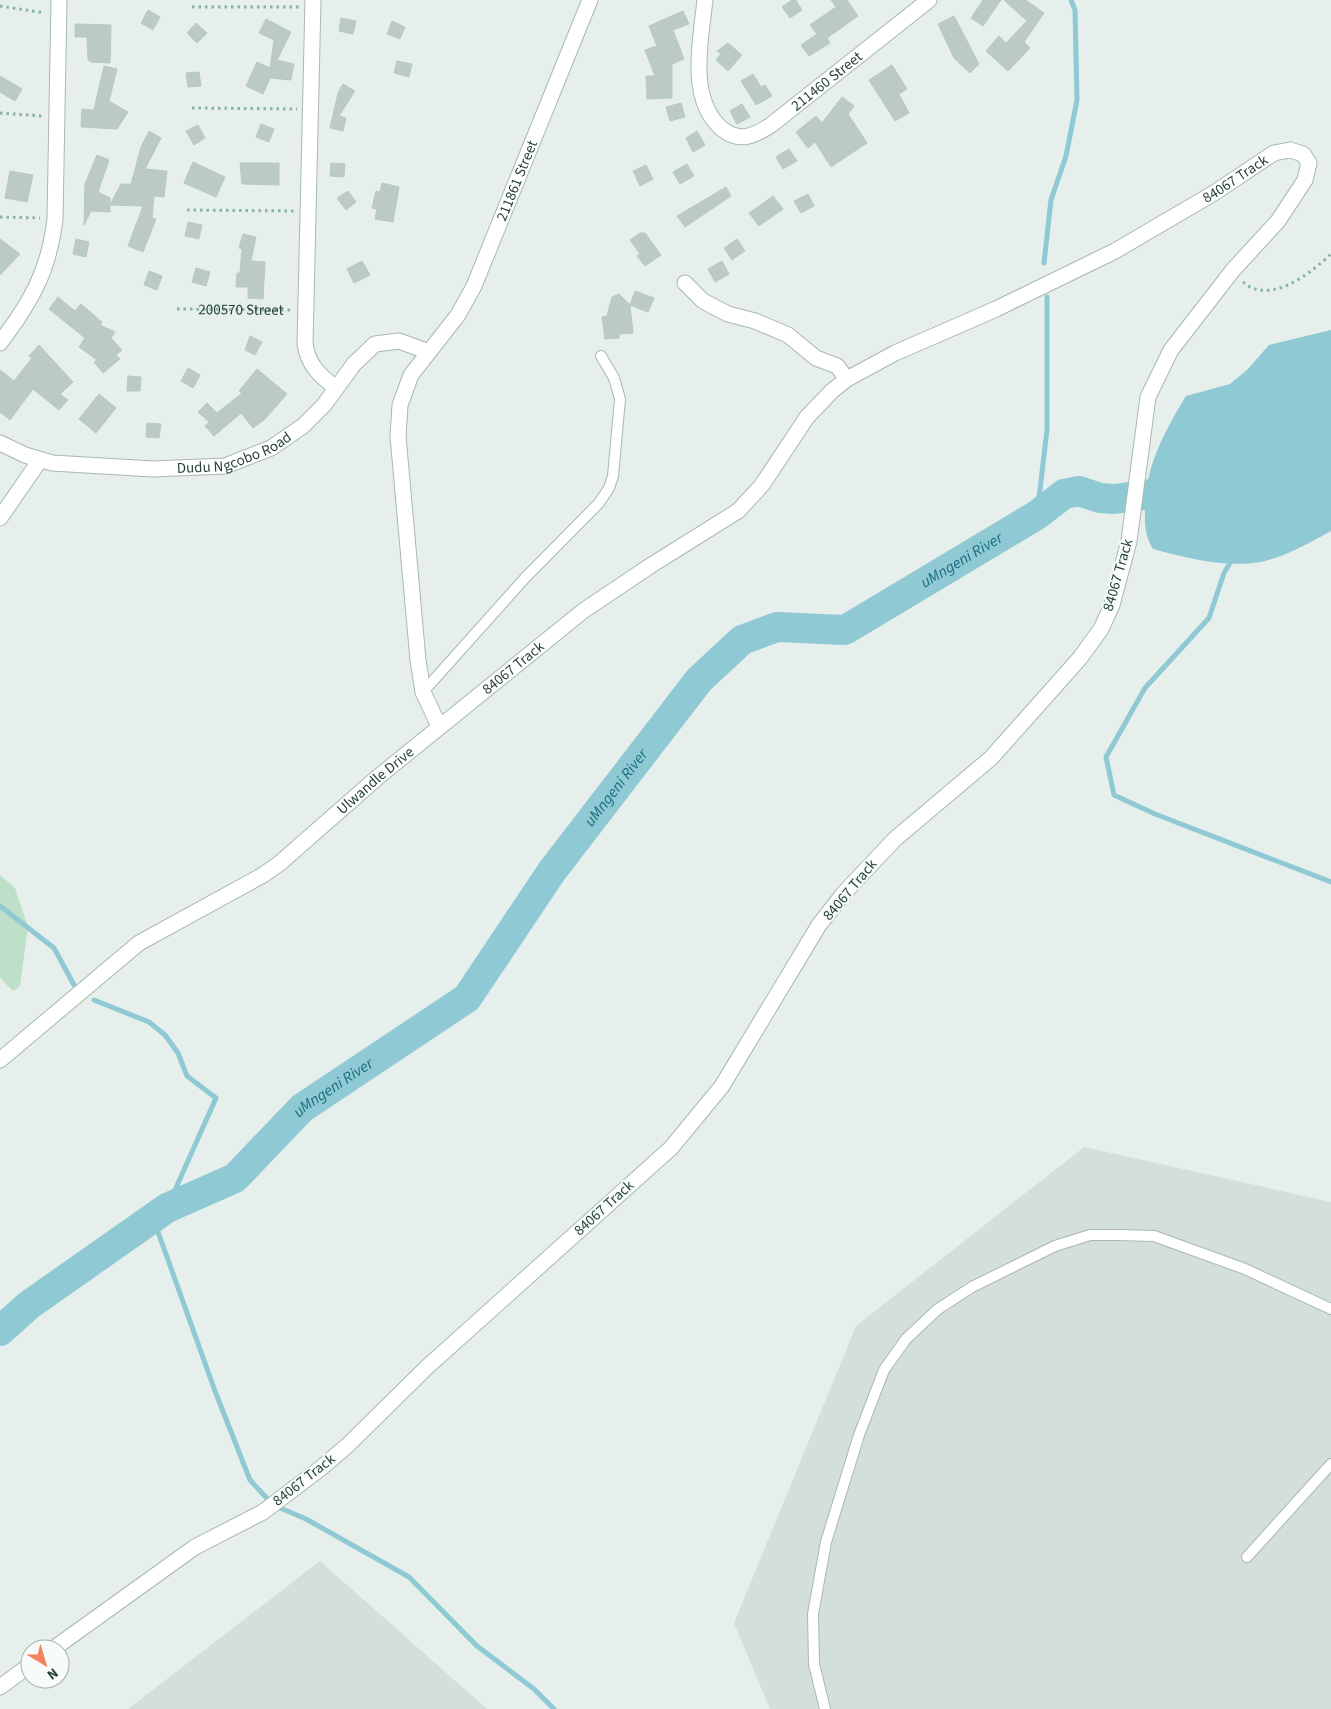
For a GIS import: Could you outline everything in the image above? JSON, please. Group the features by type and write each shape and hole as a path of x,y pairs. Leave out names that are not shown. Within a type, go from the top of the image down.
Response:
{"street":[{"name":"211861 Street","path":"429,352 458,315 474,286 590,0"},
{"name":"211460 Street","path":"706,0 700,47 700,77 704,102 718,125 725,131 741,138 757,134 831,79 929,0"},
{"name":"200570 Street","path":"313,4 305,310 306,353 321,376 336,388"},
{"path":"0,343 32,299 50,254 55,219 59,8"},
{"name":"84067 Track","path":"67,1639 195,1547 263,1512 321,1468 348,1445 426,1368 670,1148 722,1086 819,925 844,893 895,839 991,758 1080,658 1101,629 1112,605 1129,541 1148,397 1171,350 1233,270 1278,221 1305,180 1309,163 1303,154 1290,150 1274,153 1214,193 1115,251 996,309 895,353 847,379 807,417 762,485 738,511 597,600 439,726"},
{"path":"685,283 703,301 728,314 755,321 788,335 816,358 837,366 847,379"},
{"name":"Dudu Ngcobo Road","path":"0,443 40,460 86,467 194,469 225,466 247,459 290,436 315,416 354,364 375,344 399,341 429,352"},
{"path":"429,352 411,375 404,388 398,419 413,613 423,692 439,726"},
{"path":"0,518 40,460"},
{"name":"Ulwandle Drive","path":"0,1060 138,943 263,875 280,863 439,726"},
{"path":"0,1687 20,1672"}],"lane":[{"path":"423,692 530,572 591,513 609,488 616,459 620,393 601,356"},
{"path":"825,1709 814,1664 813,1614 826,1542 859,1435 884,1370 906,1339 938,1309 972,1287 1055,1246 1090,1235 1118,1234 1154,1236 1245,1269 1331,1309"},
{"path":"1247,1557 1331,1464"}],"path":[{"path":"192,7 313,4"},
{"path":"0,6 59,8"},
{"path":"192,108 310,109"},
{"path":"0,113 57,116"},
{"path":"187,210 307,212"},
{"path":"0,217 55,219"},
{"path":"1233,270 1250,287 1265,291 1289,285 1331,254"},
{"name":"200570 Street","path":"176,309 305,310"}],"shaded area":[{"path":"1084,1147 1331,1202 1331,1709 770,1709 734,1623 856,1326"},
{"path":"320,1561 487,1709 128,1709"}],"green space":[{"path":"0,875 15,888 28,927 20,986 13,991 0,978"}],"water":[{"path":"1331,330 1331,531 1279,557 1246,564 1206,561 1153,549 1147,537 1145,525 1147,484 1162,439 1186,396 1230,384 1247,370 1269,345"}],"building":[{"path":"792,0 796,0 802,10 790,18 782,7"},
{"path":"831,0 847,0 858,16 827,38 830,43 809,56 801,45 817,34 810,25 836,7"},
{"path":"983,0 1001,0 983,26 971,18"},
{"path":"1004,0 1026,0 1044,13 1024,42 1030,48 1008,71 986,51 999,36 1006,43 1027,21"},
{"path":"148,10 160,17 153,30 141,23"},
{"path":"683,11 689,24 673,30 684,59 672,64 672,98 647,99 646,76 655,76 645,50 657,46 649,26"},
{"path":"954,16 979,64 970,73 954,58 938,24"},
{"path":"341,18 356,21 353,34 339,31"},
{"path":"266,19 291,32 277,60 294,64 291,80 270,78 263,94 246,86 257,62 270,68 274,40 259,33"},
{"path":"392,21 405,27 400,39 387,34"},
{"path":"196,23 207,33 197,43 187,33"},
{"path":"75,24 111,25 110,63 91,62 88,60 87,37 75,37"},
{"path":"728,43 742,55 728,71 716,60 721,54 717,51"},
{"path":"397,61 412,64 409,77 394,73"},
{"path":"892,65 907,89 899,94 909,113 895,121 869,80"},
{"path":"104,66 117,69 109,101 128,112 117,129 81,127 82,109 94,110"},
{"path":"199,72 201,86 188,87 186,73"},
{"path":"753,74 761,87 765,85 772,96 756,105 741,81"},
{"path":"0,76 22,89 15,101 0,92"},
{"path":"343,84 355,91 339,116 346,118 343,131 330,128 338,93"},
{"path":"842,97 854,106 848,114 867,143 831,167 815,142 808,148 796,132 816,116 822,123"},
{"path":"681,103 685,117 670,121 666,107"},
{"path":"742,104 750,117 737,124 730,111"},
{"path":"261,124 274,129 269,142 256,137"},
{"path":"198,125 205,138 194,145 186,131"},
{"path":"149,131 161,138 145,169 167,171 164,197 154,196 152,218 156,219 143,252 128,246 143,206 110,205 121,184 131,184 141,147"},
{"path":"697,131 705,145 693,152 686,138"},
{"path":"789,149 797,161 783,169 776,157"},
{"path":"97,155 109,160 98,192 110,198 110,212 91,211 84,225 85,184"},
{"path":"193,162 225,177 216,197 184,183"},
{"path":"240,163 279,163 279,185 242,184"},
{"path":"331,163 345,164 344,177 330,176"},
{"path":"687,164 694,176 680,184 673,172"},
{"path":"646,165 653,179 640,186 633,171"},
{"path":"10,171 33,175 27,202 5,198"},
{"path":"382,183 399,187 393,222 375,219 377,209 372,208 376,191 380,192"},
{"path":"726,187 731,196 685,227 677,216"},
{"path":"348,191 356,202 346,210 337,198"},
{"path":"808,194 814,206 801,213 794,201"},
{"path":"773,196 783,209 759,226 749,213"},
{"path":"188,222 202,225 199,239 185,236"},
{"path":"640,233 645,233 661,255 645,266 637,256 640,254 630,240"},
{"path":"243,234 256,237 251,261 265,262 263,299 248,298 248,287 236,287 237,273 240,273 242,249 239,248"},
{"path":"0,239 20,254 0,275"},
{"path":"76,239 89,242 86,257 73,254"},
{"path":"737,239 745,251 732,260 724,248"},
{"path":"362,261 370,275 354,283 347,269"},
{"path":"722,261 729,274 715,282 708,269"},
{"path":"196,268 210,272 206,286 192,282"},
{"path":"149,271 162,276 157,290 144,285"},
{"path":"635,291 654,298 648,312 630,305"},
{"path":"619,294 630,305 633,333 619,334 619,338 605,339 602,317 607,316 612,297"},
{"path":"58,297 75,311 81,304 102,322 100,325 115,332 111,338 122,350 116,355 120,359 103,373 94,362 97,360 79,347 85,338 49,309"},
{"path":"250,336 262,342 255,355 245,350"},
{"path":"39,345 73,382 60,394 68,400 59,410 33,389 10,420 0,412 0,370 14,381 32,358 29,356"},
{"path":"188,368 200,375 193,388 181,381"},
{"path":"257,369 287,394 265,419 253,428 241,413 214,436 205,426 209,422 198,412 207,403 217,413 242,393 239,391"},
{"path":"128,376 141,377 140,391 127,391"},
{"path":"99,394 116,408 96,433 79,419"},
{"path":"147,423 161,424 159,438 146,437"}],"waterway":[{"path":"1044,263 1051,200 1066,156 1077,100 1075,10 1071,0"},
{"path":"1037,515 1047,430 1047,297"},
{"name":"uMngeni River","path":"0,1331 29,1305 167,1208 235,1178 302,1108 467,998 552,871 699,680 742,640 777,627 845,630 1037,515 1064,494 1079,491 1100,498 1115,499 1185,489"},
{"path":"1233,558 1224,573 1209,618 1145,688 1106,757 1114,795 1155,814 1331,882"},
{"path":"0,906 54,948 74,985"},
{"path":"94,1000 149,1022 165,1035 178,1053 187,1076 216,1098 167,1208"},
{"path":"153,1218 215,1391 250,1480 273,1505 306,1519 409,1577 477,1646 534,1689 554,1709"}]}
